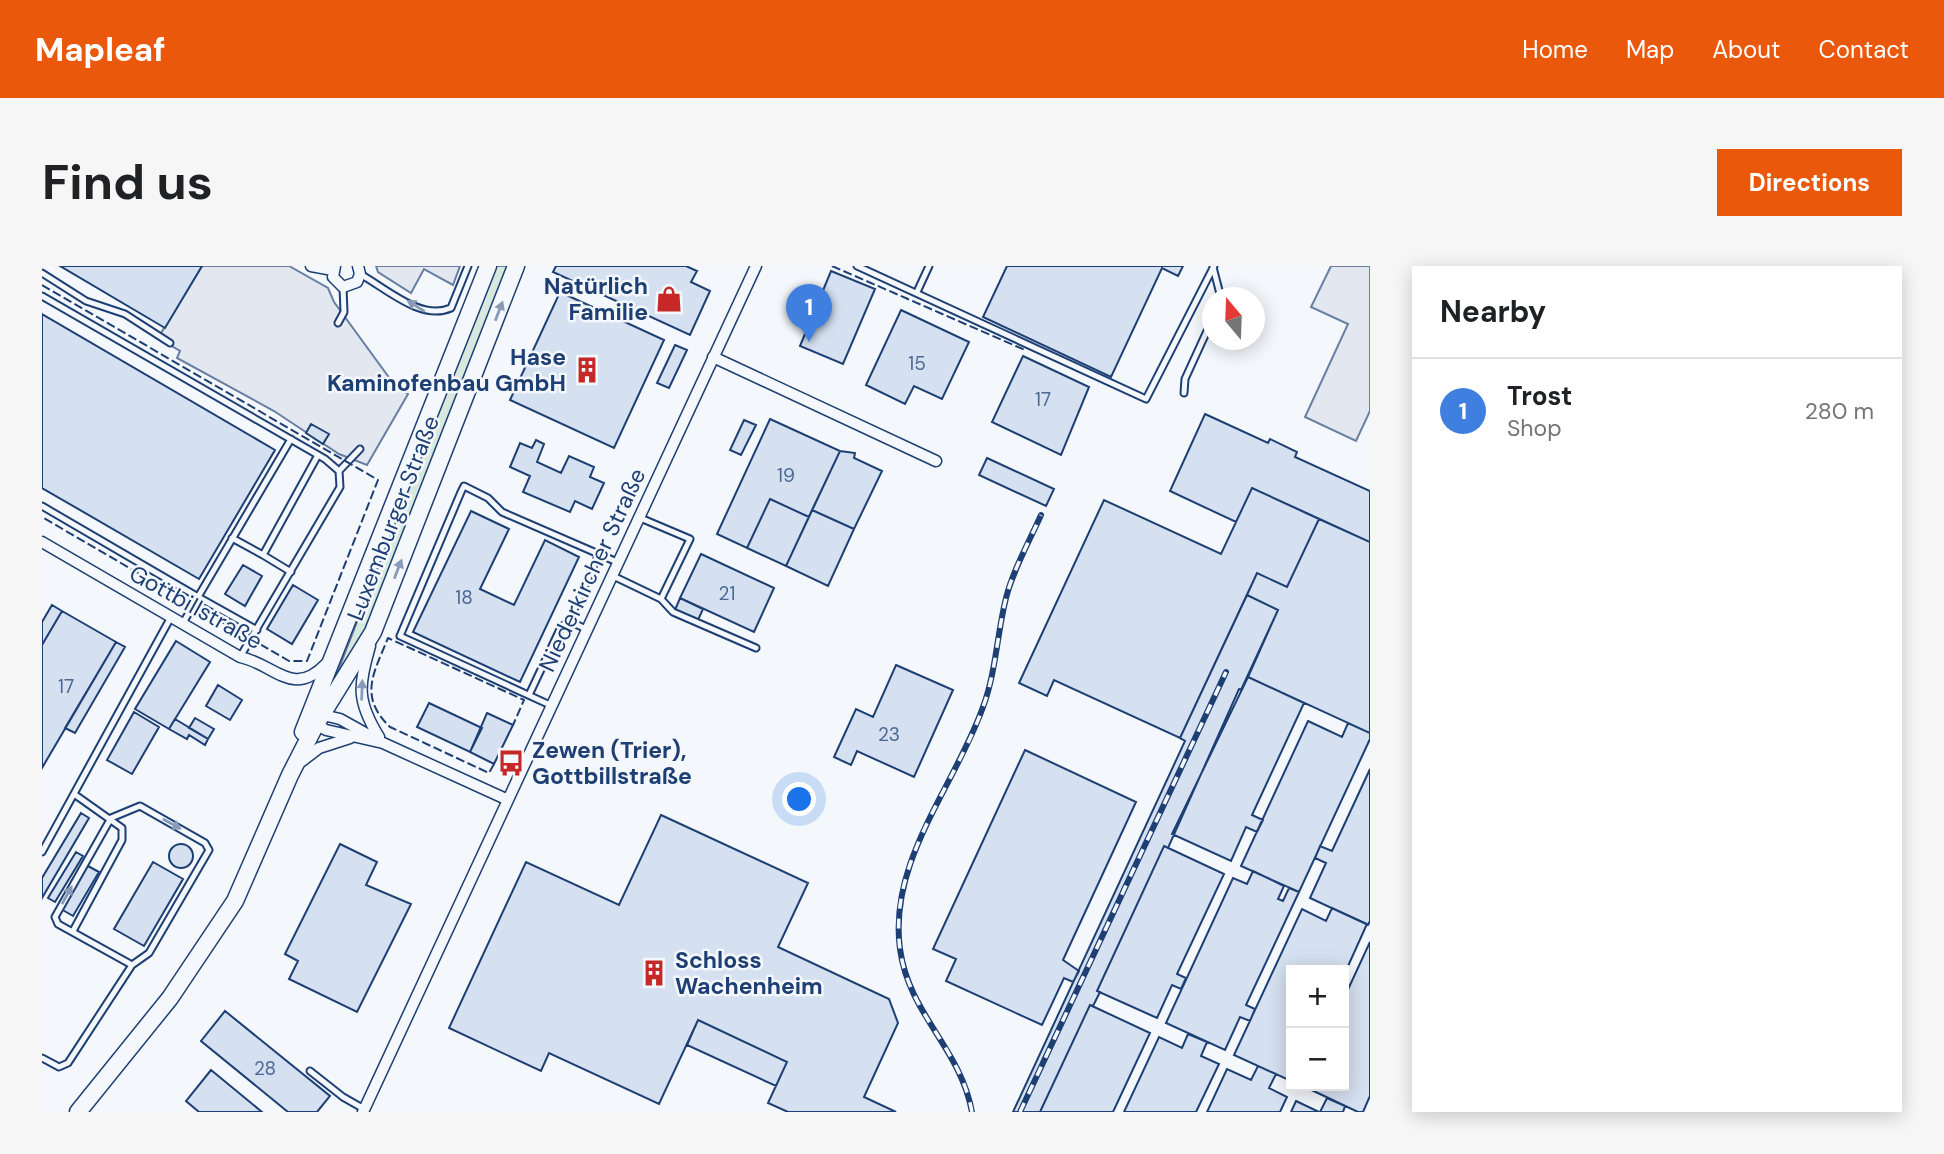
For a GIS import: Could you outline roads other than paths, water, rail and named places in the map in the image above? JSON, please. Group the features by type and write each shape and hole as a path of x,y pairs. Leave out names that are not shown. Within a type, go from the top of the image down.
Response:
{"main road":[{"name":"Luxemburger Straße","path":"316,718 331,659 488,266"},
{"name":"Luxemburger Straße","path":"78,1112 170,998 235,901 316,718 373,632 516,266"}],"street":[{"path":"311,266 334,268 333,277 343,287 354,285 359,270"},
{"name":"Niederkircher Straße","path":"363,1111 756,266"},
{"path":"713,358 936,461"},
{"name":"Gottbillstraße","path":"42,542 240,657 298,680 314,675 331,659"},
{"path":"373,632 360,692 366,713 383,743"},
{"path":"316,718 352,738 383,743"},
{"path":"316,718 370,734 383,743 506,799"},
{"path":"290,775 314,750 352,738"}],"lane":[{"path":"359,270 426,312 439,313 452,308 468,266"},
{"path":"858,266 1146,399 1213,266"},
{"path":"917,292 929,266"},
{"path":"1213,266 1218,287"},
{"path":"42,272 86,301 125,314 170,343"},
{"path":"338,323 344,312 343,287"},
{"path":"42,296 291,439 339,471"},
{"path":"1184,393 1185,379 1202,343"},
{"path":"182,624 291,439"},
{"path":"240,657 340,487 339,471 360,449"},
{"path":"263,555 318,455"},
{"path":"550,705 400,636 461,492 464,486 474,490 488,498 502,512 617,562"},
{"path":"42,506 257,630"},
{"path":"638,517 690,539 661,599"},
{"path":"232,538 291,572"},
{"path":"529,695 559,629 569,621 599,554"},
{"path":"611,575 661,599 673,612 756,648"},
{"path":"42,852 171,617"},
{"path":"569,621 586,629"},
{"path":"73,931 122,840 122,828 74,794"},
{"path":"42,1058 59,1067 68,1063 132,965 149,953 209,850 205,843 139,806 111,818 55,917 58,923 132,965"},
{"path":"310,1072 363,1111"}],"railway":[{"path":"972,1112 957,1068 913,993 905,972 900,949 899,917 904,885 914,855 983,707 1009,588 1041,515"},
{"path":"1020,1112 1226,672"}],"place":[{"name":"Natürlich Familie","path":"669,299"},
{"name":"Trost","path":"809,342"},
{"name":"Hase Kaminofenbau GmbH","path":"587,370"},
{"name":"Zewen (Trier), Gottbillstraße","path":"511,763"},
{"name":"Schloss Wachenheim","path":"654,973"}]}
